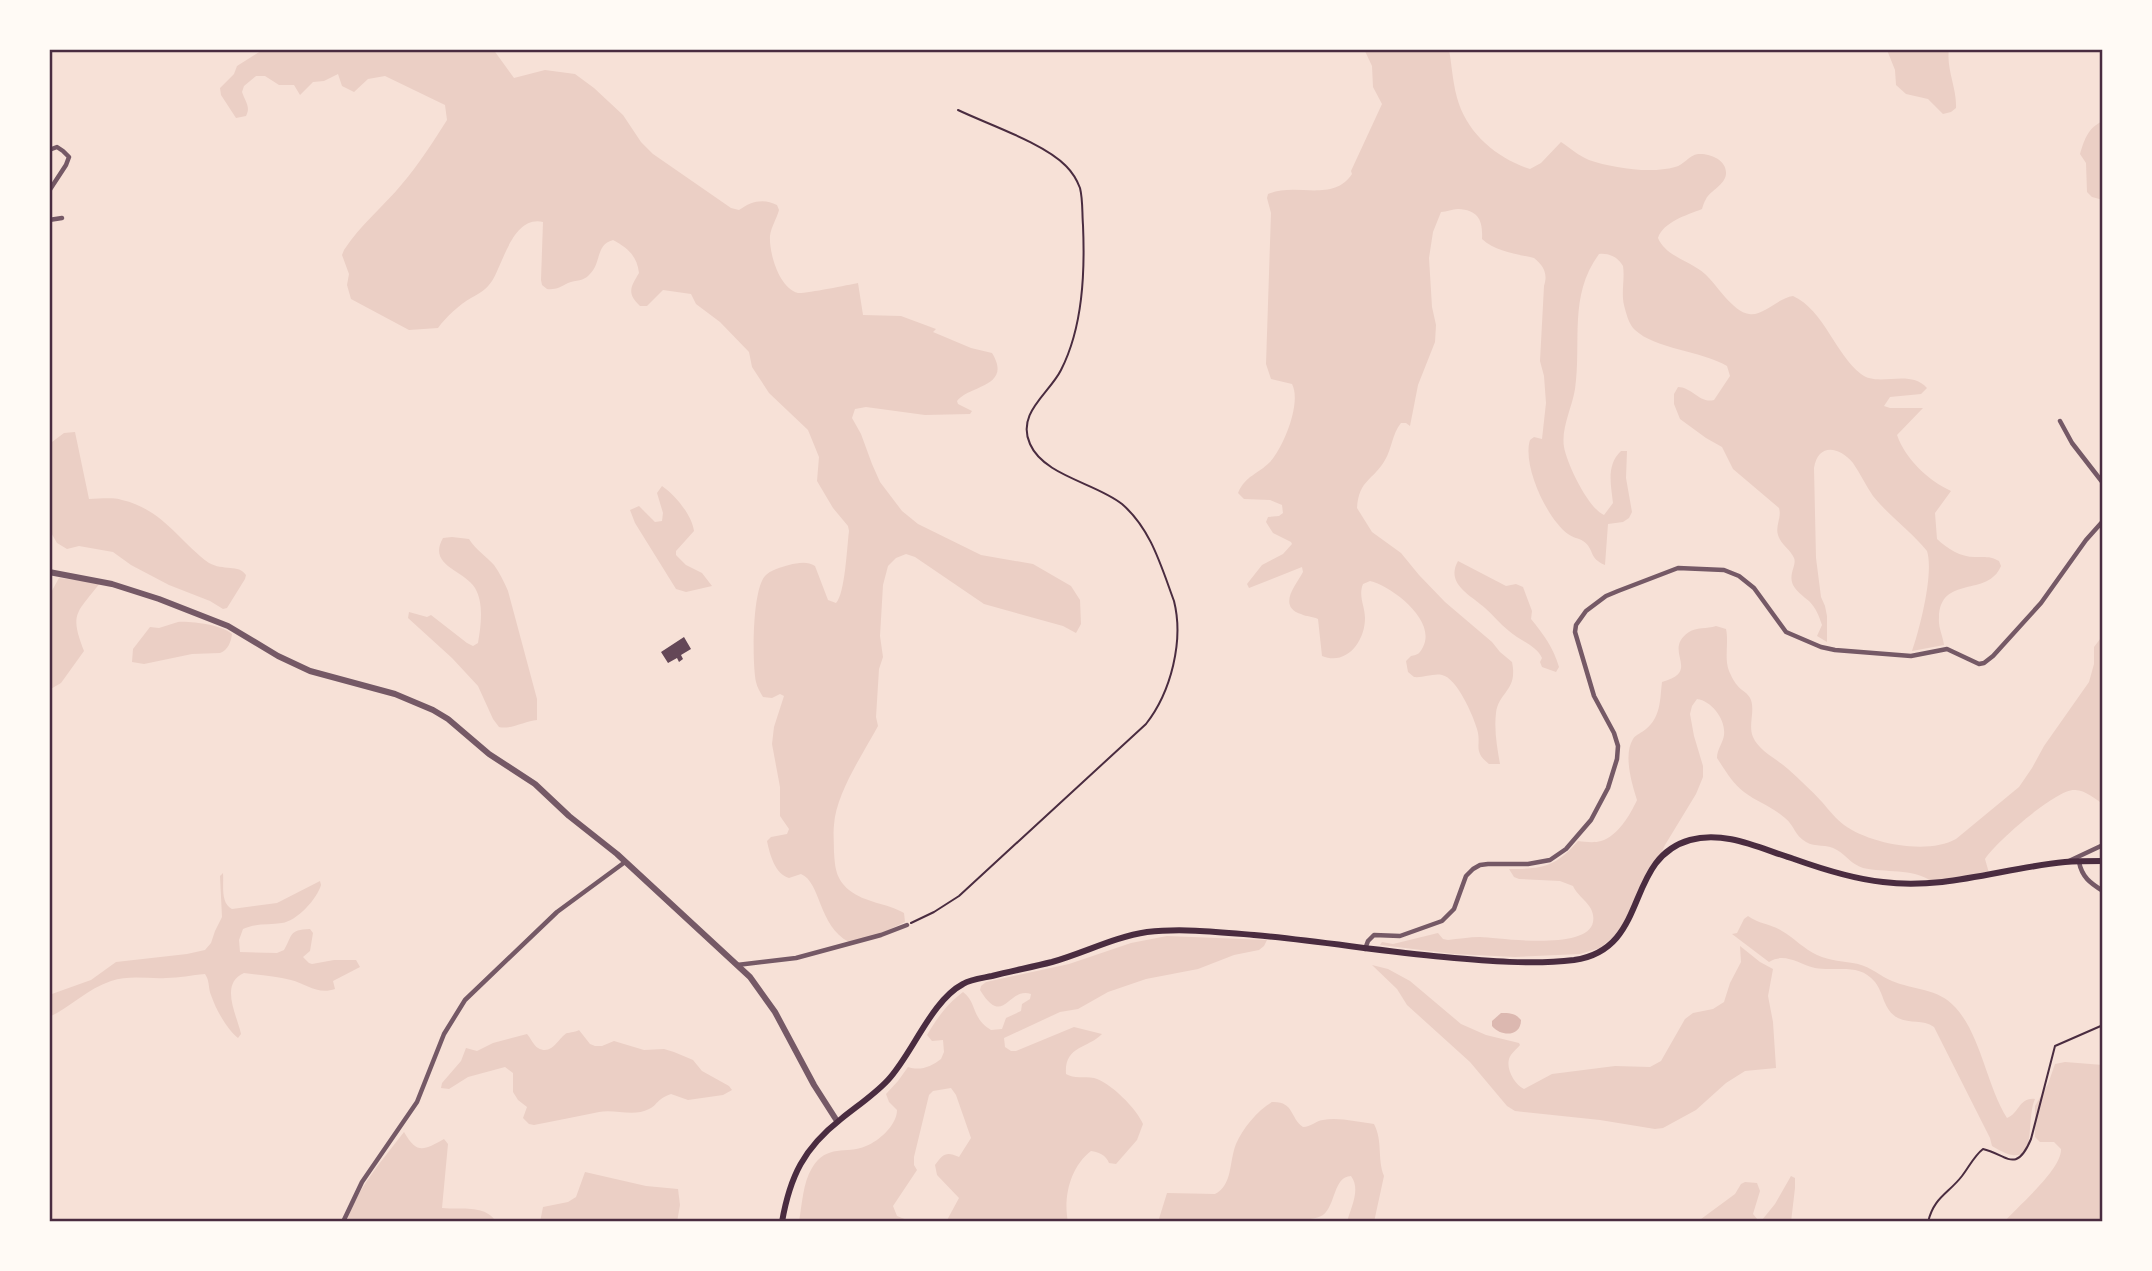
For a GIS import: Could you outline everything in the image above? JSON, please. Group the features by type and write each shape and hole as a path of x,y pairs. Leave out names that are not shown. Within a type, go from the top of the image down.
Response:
{"main road":[{"path":"782,1222 787,1195 799,1164 837,1121 873,1095 891,1077 930,1017 962,984 1053,961 1128,936 1149,932 1220,932 1484,961 1575,960 1604,950 1623,930 1646,878 1656,863 1667,850 1692,839 1725,838 1833,872 1879,882 1905,884 1952,881 2066,862 2103,861"}],"street":[{"path":"49,150 57,147 69,158 49,191"},
{"path":"49,219 62,218"},
{"path":"2060,421 2072,443 2103,483"},
{"path":"1365,949 1374,935 1400,936 1442,921 1454,909 1466,876 1480,865 1550,860 1566,849 1591,820 1608,788 1618,746 1594,696 1575,632 1576,625 1586,611 1606,596 1678,568 1724,570 1739,576 1754,588 1786,632 1821,647 1911,656 1947,649 1979,664 1993,656 2040,603 2103,521"},
{"path":"49,572 112,584 159,599 228,626 278,656 310,671 395,694 433,710 496,759 535,785 625,862 750,977 775,1012 814,1085 837,1121"},
{"path":"2066,862 2103,845"},
{"path":"343,1222 362,1182 417,1102 444,1034 465,1000 557,912 625,862"},
{"path":"2079,862 2086,879 2103,891"},
{"path":"737,965 796,958 881,935 907,925"}],"path":[{"path":"907,925 960,895 1146,724 1161,702 1176,647 1174,601 1154,548 1142,526 1109,495 1047,463 1031,446 1027,435 1027,424 1034,406 1062,368 1079,312 1084,246 1082,199 1077,181 1065,165 1044,150 958,110"},
{"path":"1928,1222 1931,1209 1938,1199 1960,1179 1983,1149 2009,1160 2024,1153 2031,1139 2055,1046 2103,1025"}],"shaded area":[{"path":"264,49 493,49 514,78 545,70 575,74 623,115 641,142 653,154 731,208 739,210 748,204 762,201 777,205 779,210 770,236 771,251 776,269 791,290 802,293 858,283 863,315 901,316 936,329 933,332 971,348 992,353 997,364 997,373 993,379 957,401 972,411 970,414 925,415 866,407 855,409 852,418 880,482 902,511 918,524 981,555 1033,564 1071,586 1080,600 1081,624 1076,633 1063,626 984,604 915,557 906,554 896,558 888,566 883,585 880,636 883,657 879,669 876,717 878,726 840,800 834,825 834,852 837,873 849,890 862,898 904,913 905,922 880,934 849,942 831,926 808,879 801,874 789,878 780,872 767,841 771,837 787,834 789,829 780,816 780,787 772,744 774,727 784,696 780,694 772,698 763,697 757,686 755,673 755,611 761,584 767,574 776,569 809,563 815,566 828,600 836,603 842,590 849,531 817,481 819,457 808,430 769,393 752,367 749,352 720,322 696,304 691,294 663,290 647,306 640,306 631,290 639,273 634,257 613,240 603,246 596,265 587,277 555,289 547,289 541,280 543,222 524,226 510,243 490,284 457,308 438,328 409,330 351,299 347,285 349,274 342,255 344,250 426,153 447,120 445,105 385,76 368,79 354,92 342,86 338,74 324,81 313,82 300,95 294,85 279,85 265,76 256,76 244,86 242,92 248,107 246,116 236,118 221,95 220,88 234,74 237,66"},
{"path":"1364,49 1449,49 1457,97 1470,126 1487,145 1507,159 1530,169 1541,163 1561,142 1589,160 1632,169 1675,167 1698,154 1712,156 1721,161 1726,169 1725,178 1708,196 1702,209 1676,220 1661,232 1658,238 1667,250 1705,274 1731,303 1743,312 1759,313 1793,296 1813,311 1861,374 1876,379 1912,379 1927,388 1921,394 1890,397 1884,406 1923,408 1897,435 1906,453 1919,468 1951,491 1935,513 1937,539 1959,554 1993,558 1999,561 2001,566 1995,576 1956,591 1947,596 1941,604 1939,625 1944,645 1912,651 1922,615 1929,573 1927,551 1873,496 1853,463 1842,453 1830,450 1820,454 1814,468 1816,558 1821,597 1827,616 1827,642 1817,636 1822,625 1820,618 1793,585 1791,577 1794,558 1778,535 1779,508 1733,469 1722,447 1680,419 1674,404 1674,394 1678,387 1704,400 1714,400 1730,376 1727,366 1654,342 1635,330 1629,322 1624,305 1623,266 1610,255 1599,254 1583,286 1578,320 1575,389 1563,440 1566,455 1579,485 1591,504 1604,515 1613,503 1613,462 1621,451 1627,451 1626,478 1632,512 1623,522 1608,524 1605,565 1596,559 1587,544 1560,527 1538,491 1528,451 1530,440 1534,437 1542,439 1546,403 1540,361 1546,278 1544,270 1534,258 1507,252 1482,239 1482,227 1475,214 1458,209 1441,212 1433,232 1429,258 1432,307 1436,325 1435,342 1418,385 1410,426 1401,423 1398,427 1381,467 1364,485 1357,508 1372,532 1401,553 1445,602 1512,662 1512,679 1496,713 1500,764 1489,764 1481,755 1475,723 1464,698 1448,678 1442,675 1414,677 1408,672 1406,661 1420,652 1426,637 1418,616 1400,597 1379,584 1370,581 1363,584 1361,597 1365,618 1362,635 1346,655 1331,658 1322,656 1318,619 1301,614 1290,606 1290,595 1303,572 1302,567 1249,588 1247,584 1262,565 1283,554 1292,544 1273,533 1266,522 1268,517 1283,513 1282,505 1270,500 1244,499 1238,493 1245,482 1275,455 1290,425 1295,402 1292,384 1271,379 1266,364 1271,213 1267,198 1268,194 1279,191 1335,188 1352,174 1351,171 1382,104 1373,87 1372,66"},
{"path":"1949,49 1956,108 1943,114 1928,99 1906,94 1896,85 1895,70 1887,50"},
{"path":"2103,121 2103,200 2092,197 2087,192 2086,163 2080,154 2088,134"},
{"path":"75,432 89,499 114,499 136,504 159,518 209,563 239,570 246,575 227,608 223,609 169,585 113,552 79,546 67,549 57,543 49,529 49,442 64,433"},
{"path":"662,486 682,506 693,525 694,531 676,551 676,555 686,565 702,573 712,586 686,592 676,589 635,523 630,510 639,506 655,522 662,521 663,513 657,493"},
{"path":"443,538 469,539 494,565 505,584 537,699 537,720 499,727 478,686 408,618 409,612 427,617 431,615 467,643 473,646 478,643 481,615 478,594 470,582 449,567 440,555 439,547"},
{"path":"1458,561 1506,586 1516,584 1523,587 1532,611 1531,619 1557,660 1559,667 1556,672 1542,667 1542,658 1536,650 1513,634 1461,588 1455,576"},
{"path":"59,578 100,583 81,608 76,621 84,651 61,683 49,690 49,596"},
{"path":"178,622 221,628 232,634 230,643 220,653 192,654 144,664 132,662 133,649 150,627 159,628"},
{"path":"1716,626 1726,629 1729,671 1751,700 1752,732 1759,747 1784,765 1844,825 1883,842 1915,847 1944,844 1956,839 2019,787 2089,682 2094,664 2094,647 2103,635 2103,804 2078,790 2065,792 2053,799 2026,818 1991,851 1985,859 1989,873 1931,881 1907,872 1863,868 1833,848 1806,842 1780,814 1736,785 1717,758 1724,735 1723,723 1713,707 1697,699 1690,714 1703,766 1703,777 1696,794 1665,845 1625,927 1600,948 1580,954 1515,957 1454,954 1380,945 1382,942 1393,944 1438,933 1448,940 1480,937 1542,941 1576,937 1588,931 1593,922 1592,911 1573,886 1560,881 1519,879 1514,877 1509,869 1548,865 1563,856 1578,841 1601,841 1613,835 1623,824 1637,800 1629,761 1633,739 1655,719 1662,682 1680,672 1681,639 1692,630"},
{"path":"223,873 224,898 232,909 277,903 320,881 321,885 311,903 294,918 282,923 243,929 239,940 240,952 277,953 284,950 294,932 310,929 313,933 310,951 303,957 309,963 356,960 360,967 333,981 335,989 329,990 318,990 285,979 244,973 232,985 231,992 241,1034 238,1038 219,1013 205,974 111,981 49,1017 49,995 91,980 116,962 205,950 211,943 222,917 220,876"},
{"path":"1748,916 1782,931 1817,955 1863,965 1892,981 1933,993 1948,1001 1964,1018 1971,1031 2007,1118 2022,1103 2035,1099 2025,1151 2018,1155 2008,1154 1992,1146 1934,1027 1893,1015 1875,982 1862,972 1815,968 1786,958 1769,962 1732,934 1737,933"},
{"path":"1167,936 1267,940 1259,950 1234,955 1198,969 1146,979 1108,992 1078,1009 1060,1012 1004,1038 1005,1047 1016,1051 1074,1027 1102,1034 1073,1053 1066,1065 1066,1074 1094,1078 1108,1085 1129,1104 1143,1124 1137,1140 1116,1164 1109,1163 1104,1156 1091,1151 1078,1165 1068,1193 1068,1222 946,1222 959,1198 937,1175 935,1165 945,1155 959,1157 971,1138 951,1088 933,1091 929,1095 914,1157 917,1170 893,1206 897,1216 912,1222 799,1222 807,1180 818,1160 830,1152 859,1149 882,1136 891,1127 897,1110 886,1094 908,1067 925,1068 941,1059 944,1052 943,1040 932,1041 927,1035 952,1001 963,992 985,1025 991,1030 1002,1029 1006,1018 1021,1011 1022,1004 1030,999 1031,994 1017,995 1006,1004 995,1006 980,990 986,982 1069,964 1131,943"},
{"path":"1740,946 1773,969 1768,996 1776,1068 1745,1071 1726,1083 1696,1110 1663,1128 1655,1129 1515,1111 1507,1106 1470,1062 1407,1005 1397,989 1372,965 1388,969 1410,981 1461,1024 1486,1035 1519,1043 1509,1059 1509,1068 1515,1081 1524,1089 1552,1074 1615,1066 1650,1067 1661,1061 1685,1019 1693,1013 1713,1009 1724,1002 1741,962"},
{"path":"1501,1013 1512,1014 1521,1020 1518,1030 1510,1034 1500,1032 1492,1026 1492,1021"},
{"path":"579,1030 590,1044 595,1046 614,1041 644,1050 664,1049 674,1052 693,1060 702,1071 732,1090 723,1095 688,1100 671,1094 643,1111 599,1112 534,1125 523,1118 527,1107 513,1092 513,1073 505,1067 468,1077 449,1089 441,1088 442,1083 461,1061 466,1048 477,1051 493,1043 527,1034 536,1047 547,1050 567,1033"},
{"path":"2065,1062 2103,1065 2103,1222 2004,1222 2047,1177 2059,1157 2061,1149 2054,1142 2040,1142 2035,1137 2035,1106 2048,1084 2055,1064"},
{"path":"1272,1102 1288,1107 1303,1127 1329,1119 1374,1124 1384,1176 1374,1222 1347,1222 1355,1192 1351,1176 1341,1181 1323,1215 1302,1222 1158,1222 1167,1193 1215,1194 1221,1190 1228,1179 1239,1138 1256,1115"},
{"path":"404,1132 417,1147 426,1148 444,1139 448,1144 442,1208 479,1210 492,1216 496,1222 347,1222 363,1187"},
{"path":"585,1172 646,1186 678,1189 680,1205 677,1222 540,1222 543,1207 568,1202 576,1197"},
{"path":"1791,1176 1795,1178 1795,1188 1791,1222 1697,1222 1735,1194 1745,1182 1757,1183 1760,1191 1753,1214 1758,1220 1762,1220"}],"building":[{"path":"684,637 691,649 681,655 683,659 679,662 677,658 668,663 661,652"}]}
